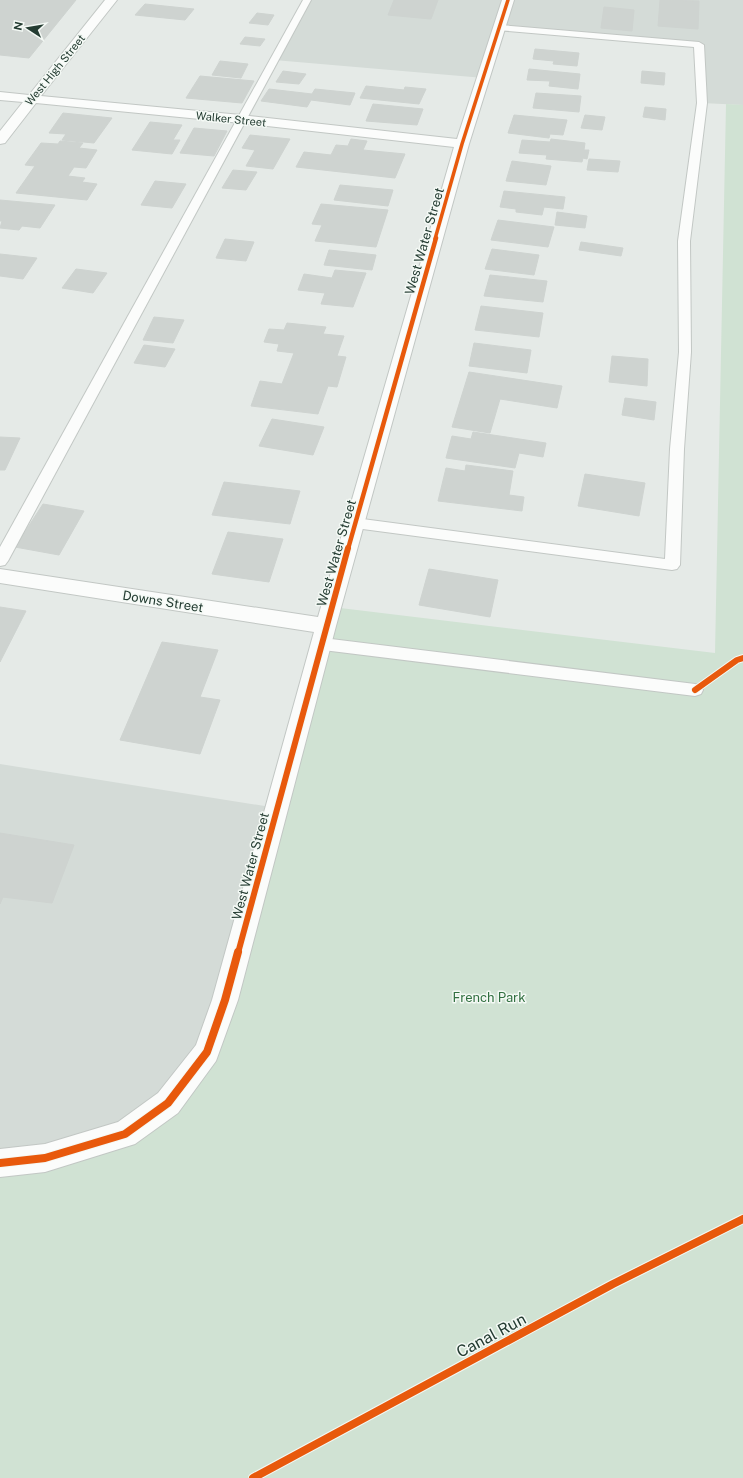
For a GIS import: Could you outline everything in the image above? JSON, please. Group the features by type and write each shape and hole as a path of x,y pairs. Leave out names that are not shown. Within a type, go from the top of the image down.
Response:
{"street":[{"name":"West High Street","path":"0,140 111,0"},
{"name":"West Water Street","path":"0,1163 45,1158 125,1134 168,1103 206,1052 222,1007 355,523 462,144 508,0"},
{"name":"Walker Street","path":"0,96 241,119 462,144"},
{"name":"Downs Street","path":"0,576 324,635"}],"lane":[{"path":"0,562 307,0"},
{"path":"355,523 672,565 677,449 685,352 684,241 702,103 699,45 500,28"},
{"path":"324,635 695,690"}],"shaded area":[{"path":"307,0 743,0 743,105 702,103 699,45 500,28 484,78 274,60"},
{"path":"0,764 277,808 207,1052 125,1134 0,1163"}],"green space":[{"name":"French Park","path":"726,104 743,105 743,1478 0,1478 0,1163 125,1134 207,1052 332,607 715,653"}],"building":[{"path":"0,0 76,0 29,58 0,55"},
{"path":"394,0 438,0 431,19 388,15"},
{"path":"660,0 699,1 698,29 658,26"},
{"path":"145,4 194,9 185,20 135,15"},
{"path":"604,7 634,10 632,31 601,28"},
{"path":"257,13 274,15 268,25 249,23"},
{"path":"245,37 265,39 260,46 240,44"},
{"path":"535,49 579,53 577,66 553,64 554,61 533,59"},
{"path":"220,61 248,64 241,78 212,75"},
{"path":"529,69 580,74 578,89 549,86 550,81 527,80"},
{"path":"283,71 306,74 299,84 276,82"},
{"path":"642,71 665,73 664,85 641,83"},
{"path":"200,76 254,81 242,103 186,98"},
{"path":"366,86 404,90 405,87 426,89 419,104 360,98"},
{"path":"269,89 312,94 315,89 355,93 350,105 311,100 307,107 261,101"},
{"path":"536,93 581,96 579,112 533,108"},
{"path":"373,104 423,109 417,125 366,121"},
{"path":"645,107 666,109 665,120 643,117"},
{"path":"63,113 112,118 94,143 62,140 66,134 49,133"},
{"path":"514,115 567,120 563,135 550,134 549,138 508,133"},
{"path":"585,115 605,117 602,130 581,128"},
{"path":"150,122 182,125 173,140 180,140 172,154 132,150"},
{"path":"194,128 227,131 214,156 180,153"},
{"path":"250,135 290,139 273,169 246,166 255,150 242,148"},
{"path":"351,139 367,141 363,150 405,154 395,178 296,167 304,152 331,155 336,145 348,146"},
{"path":"551,139 585,143 584,150 589,150 587,159 583,158 582,162 546,159 547,155 519,153 522,140 550,142"},
{"path":"60,141 83,143 79,148 97,150 86,168 74,167 68,176 85,178 82,182 97,184 87,200 16,193 35,166 25,165 41,143 58,144"},
{"path":"589,159 620,161 618,172 587,170"},
{"path":"512,161 551,166 546,185 506,181"},
{"path":"233,170 257,172 246,190 222,188"},
{"path":"155,181 186,184 172,208 141,205"},
{"path":"340,185 393,190 388,206 334,200"},
{"path":"504,191 565,197 563,209 544,207 542,215 516,212 516,209 500,207"},
{"path":"0,200 55,205 40,228 22,226 19,230 0,228 2,221 0,221"},
{"path":"321,204 388,210 376,247 315,241 322,225 312,224"},
{"path":"557,212 587,216 585,228 555,225"},
{"path":"498,220 554,227 548,247 491,240"},
{"path":"225,239 254,242 246,261 216,258"},
{"path":"581,242 623,248 621,256 579,250"},
{"path":"492,249 539,255 534,275 485,269"},
{"path":"329,250 376,255 372,270 324,265"},
{"path":"0,254 37,258 23,279 0,276"},
{"path":"76,269 107,273 93,293 62,288"},
{"path":"335,270 366,273 353,307 321,304 325,293 298,290 304,274 332,278"},
{"path":"490,275 547,281 543,302 484,296"},
{"path":"481,306 543,313 539,337 475,330"},
{"path":"154,317 184,320 173,343 143,340"},
{"path":"287,323 326,327 323,334 344,336 337,356 346,357 337,387 328,386 318,414 251,406 260,381 282,384 294,353 277,351 279,344 264,342 269,329 284,330"},
{"path":"474,343 531,350 527,373 469,366"},
{"path":"144,345 175,349 165,367 134,363"},
{"path":"612,356 648,359 647,386 609,382"},
{"path":"469,372 562,386 557,408 500,399 490,433 452,427"},
{"path":"625,398 656,402 654,420 622,415"},
{"path":"272,419 324,427 313,455 259,446"},
{"path":"473,432 546,443 543,457 519,453 515,468 446,458 452,436 471,439"},
{"path":"0,437 20,438 5,470 0,470"},
{"path":"466,465 513,471 509,495 524,497 522,511 438,501 446,468 465,471"},
{"path":"585,474 645,483 639,516 578,506"},
{"path":"224,482 300,491 290,524 212,515"},
{"path":"43,504 84,511 59,555 15,547"},
{"path":"228,532 283,539 269,582 212,574"},
{"path":"429,569 498,580 490,617 419,605"},
{"path":"0,607 26,611 0,662"},
{"path":"162,642 218,650 200,697 220,700 200,754 120,740"},
{"path":"0,833 74,845 52,903 3,897 0,904"}],"cycle path":[{"path":"0,1163 45,1158 125,1134 168,1103 207,1052 225,1000 326,626 462,144 508,0"},
{"path":"695,690 737,660 743,658"},
{"name":"Canal Run","path":"253,1478 613,1284 743,1219"}]}
